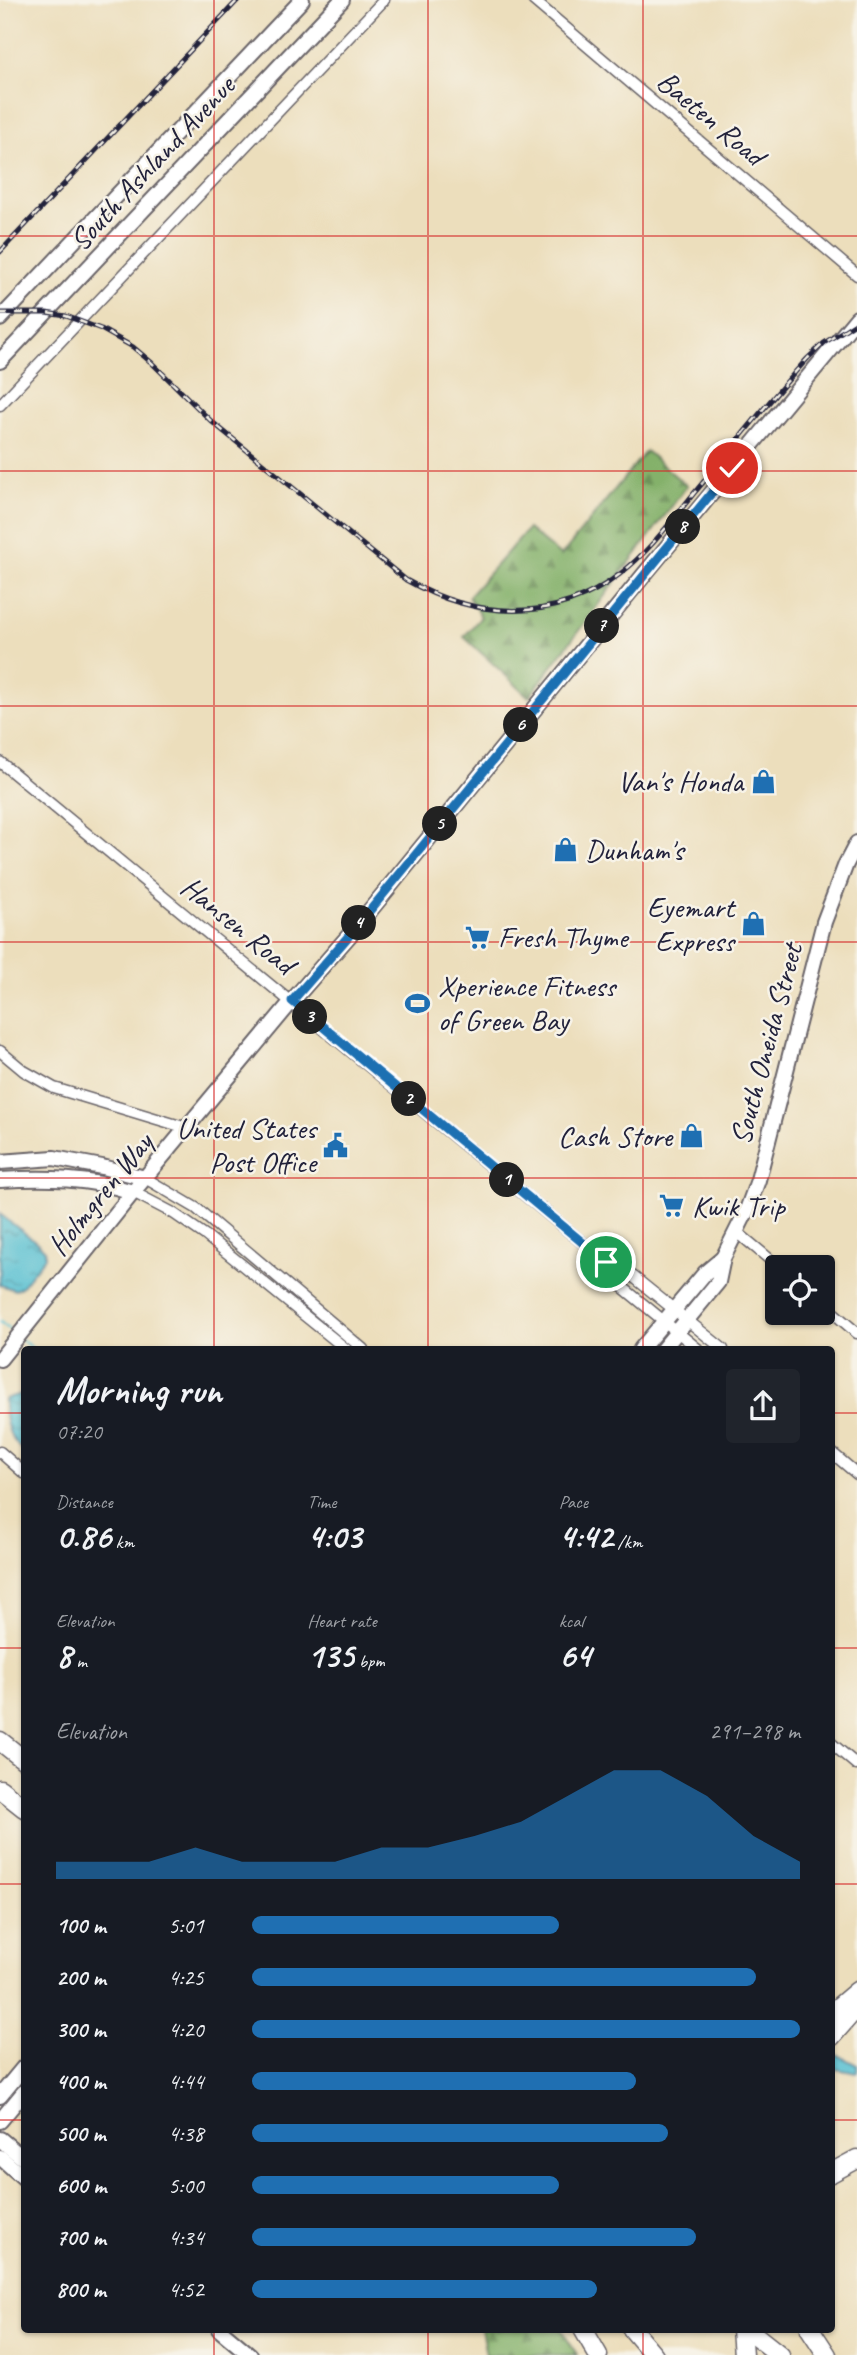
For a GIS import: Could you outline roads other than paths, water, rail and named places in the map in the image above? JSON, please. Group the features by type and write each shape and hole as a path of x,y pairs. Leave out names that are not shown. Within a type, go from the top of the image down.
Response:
{"highway":[{"path":"0,1741 21,1758"},
{"path":"0,1789 21,1806"},
{"path":"835,2010 857,1991"},
{"path":"835,2032 857,2007"},
{"path":"835,2171 857,2159"},
{"path":"585,2333 598,2355"},
{"path":"636,2333 654,2354"},
{"path":"741,2333 743,2355"},
{"path":"752,2333 780,2355"},
{"path":"813,2333 827,2355"}],"street":[{"name":"South Ashland Avenue","path":"0,319 302,0"},
{"name":"South Ashland Avenue","path":"0,361 342,0"},
{"path":"0,405 384,0"},
{"name":"Baeten Road","path":"533,0 857,275"},
{"name":"Holmgren Way","path":"0,1359 133,1192 354,930 857,318"},
{"name":"Hansen Road","path":"0,762 606,1262 625,1270 719,1346"},
{"name":"South Oneida Street","path":"665,1346 718,1282 723,1258 756,1185 824,922 846,863 857,843"},
{"path":"0,1051 24,1072 54,1088 187,1128"},
{"path":"0,1162 54,1158 145,1178 196,1208 359,1346"},
{"path":"0,1180 84,1180 133,1192 205,1234 342,1346"},
{"path":"737,1232 765,1255"},
{"name":"South Oneida Street","path":"644,1346 705,1273 723,1258"},
{"name":"Hansen Road","path":"606,1262 615,1281 694,1346"},
{"path":"835,1314 857,1333"},
{"path":"0,1452 21,1470"},
{"path":"835,1455 856,1472"},
{"path":"835,1746 857,1765"},
{"path":"0,2096 21,2071"},
{"path":"0,2121 21,2096"},
{"path":"0,2138 21,2156"},
{"path":"0,2157 21,2175"},
{"path":"224,2333 250,2355"}],"water":[{"path":"0,1214 45,1250 45,1257 21,1287 15,1290 0,1285"},
{"path":"21,1394 21,1449 8,1428 4,1399"},
{"path":"835,2056 857,2065 857,2073 835,2069"}],"waterway":[{"path":"0,1322 15,1334"},
{"path":"22,1340 29,1346"}],"railway":[{"path":"0,252 238,0"},
{"path":"0,313 66,316 101,329 133,347 211,421 406,580 459,603 514,610 569,602 595,590 631,565 660,535 808,358 824,343 857,322"}],"place":[{"name":"Van's Honda","path":"763,781"},
{"name":"Dunham's","path":"565,850"},
{"name":"Eyemart Express","path":"754,924"},
{"name":"Fresh Thyme","path":"478,937"},
{"name":"Xperience Fitness of Green Bay","path":"418,1003"},
{"name":"Cash Store","path":"692,1136"},
{"name":"United States Post Office","path":"336,1145"},
{"name":"Kwik Trip","path":"672,1206"}]}
